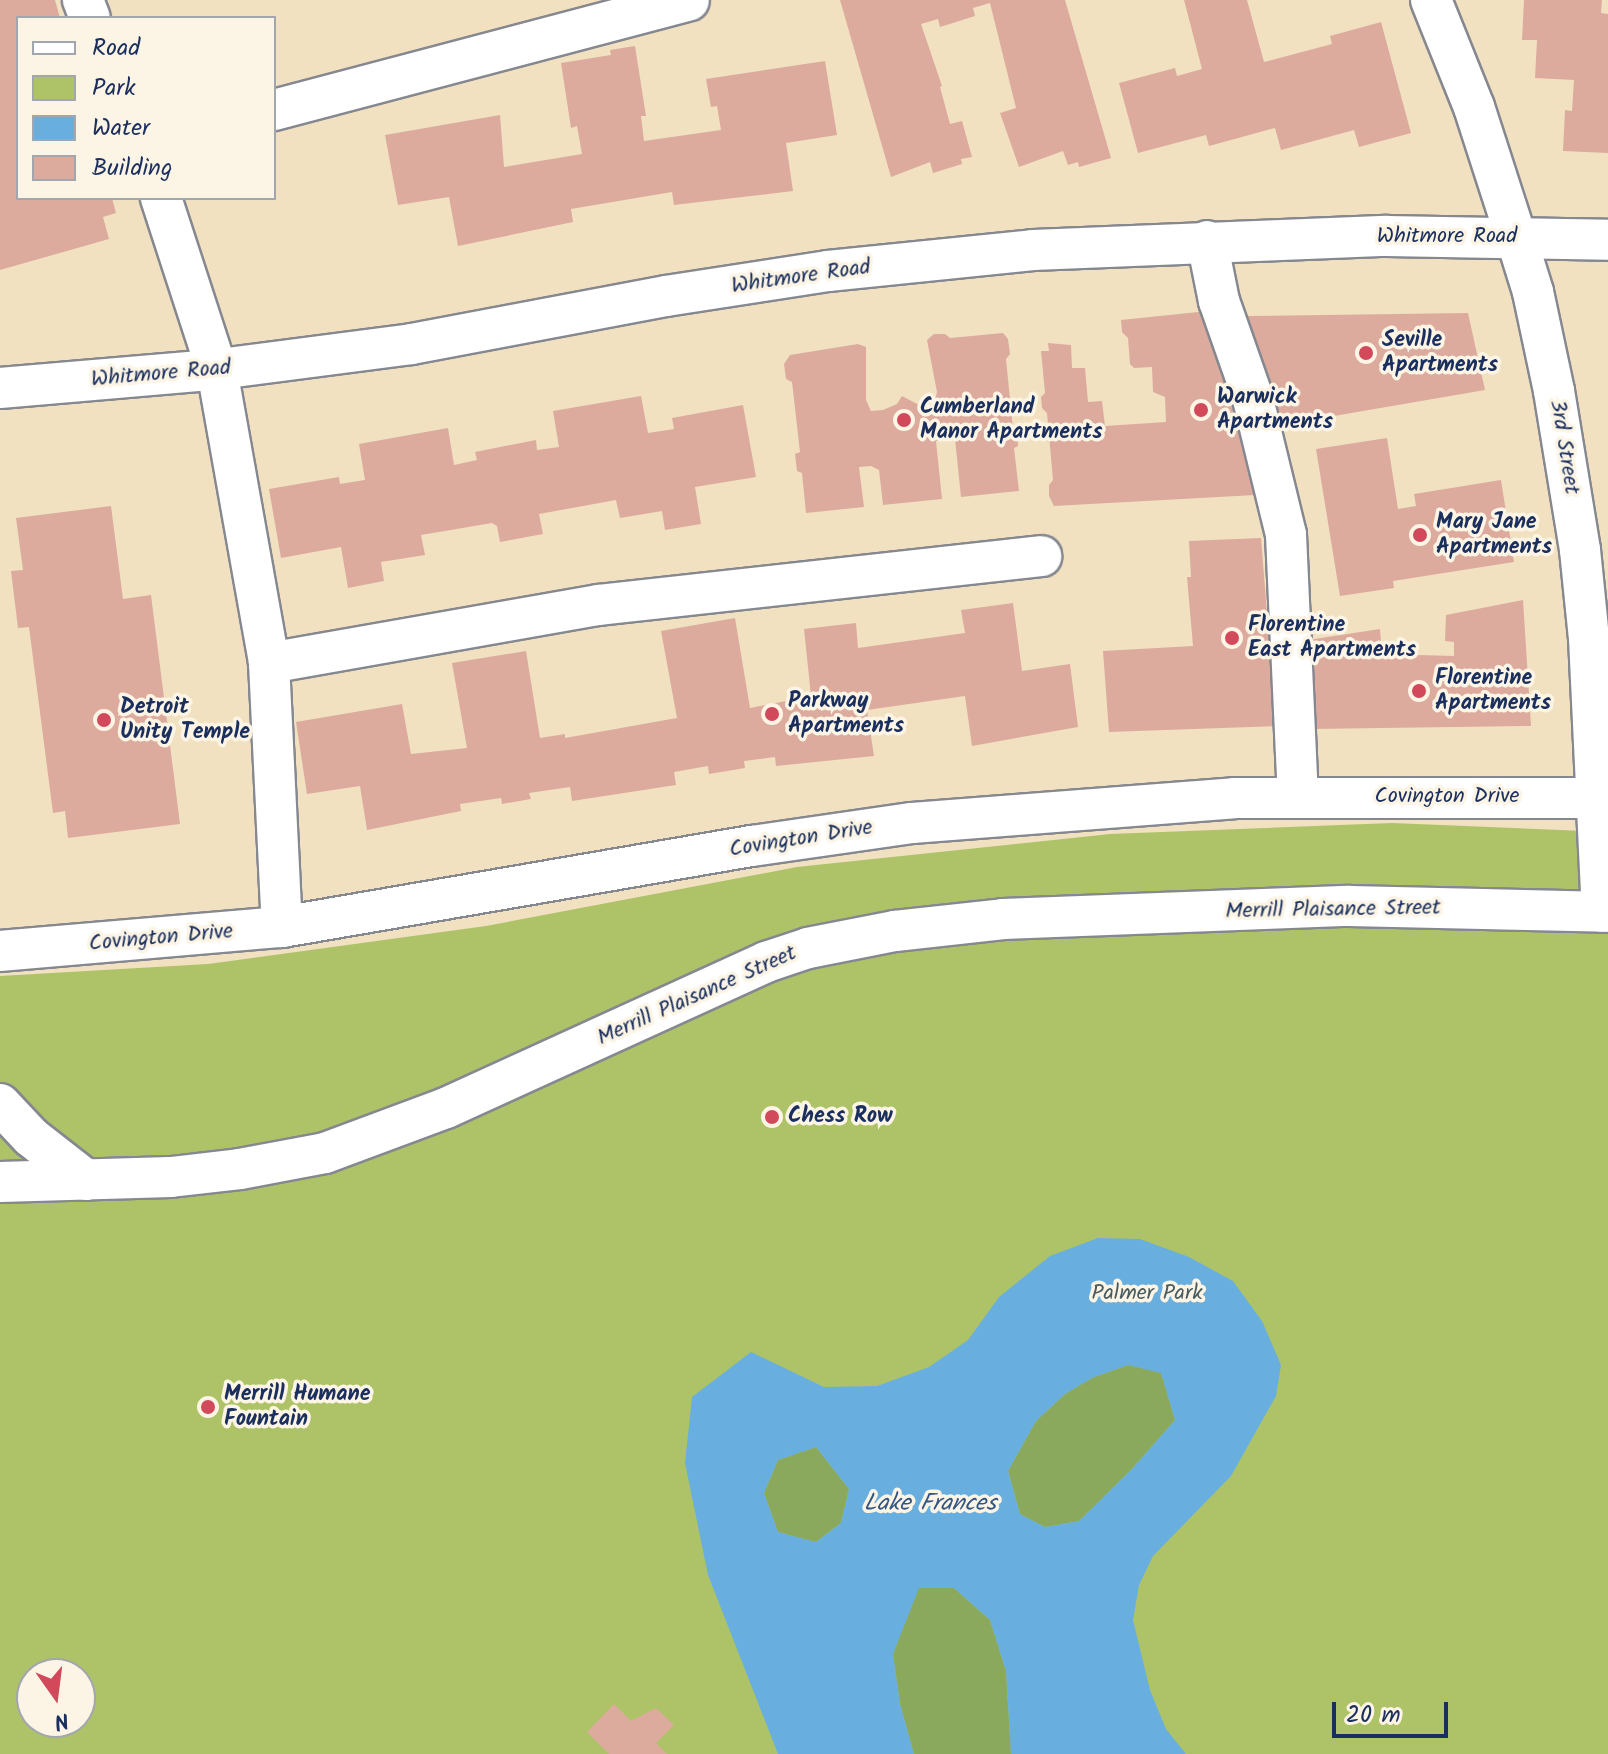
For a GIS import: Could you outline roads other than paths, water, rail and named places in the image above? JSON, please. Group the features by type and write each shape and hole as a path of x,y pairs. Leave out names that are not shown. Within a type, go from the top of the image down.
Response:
{"street":[{"path":"276,109 689,0"},
{"name":"3rd Street","path":"1431,0 1474,107 1516,237 1554,391 1580,550 1589,638 1602,797 1605,912"},
{"path":"162,200 217,370 269,663 282,927"},
{"name":"Whitmore Road","path":"0,388 217,370 412,344 666,296 828,271 1033,250 1207,241 1516,237 1608,240"},
{"path":"1207,241 1219,301 1252,395 1286,535 1298,798"},
{"path":"269,663 599,605 1041,556"},
{"name":"Covington Drive","path":"0,951 282,927 752,846 912,823 1103,805 1298,798 1602,797"},
{"name":"Merrill Plaisance Street","path":"0,1182 171,1177 240,1169 325,1153 446,1108 766,962 808,948 895,931 1003,919 1349,906 1605,912"},
{"path":"0,1104 31,1137 86,1180"}],"water":[{"name":"Lake Frances","path":"1098,1238 1140,1239 1189,1257 1233,1281 1262,1321 1281,1365 1276,1396 1231,1476 1153,1556 1139,1585 1133,1620 1150,1690 1166,1729 1186,1754 1011,1754 1006,1671 990,1620 954,1588 919,1588 893,1654 900,1704 914,1754 778,1754 708,1575 685,1463 692,1397 751,1352 824,1387 877,1386 929,1367 968,1340 999,1297 1050,1256","holes":["1128,1365 1161,1373 1175,1420 1131,1470 1079,1521 1045,1527 1020,1514 1008,1471 1036,1421 1065,1394 1092,1378","816,1447 849,1489 841,1523 816,1542 778,1532 764,1493 778,1460"]}],"place":[{"name":"Seville Apartments","path":"1366,353"},
{"name":"Warwick Apartments","path":"1201,410"},
{"name":"Cumberland Manor Apartments","path":"904,420"},
{"name":"Mary Jane Apartments","path":"1420,535"},
{"name":"Florentine East Apartments","path":"1232,638"},
{"name":"Florentine Apartments","path":"1419,691"},
{"name":"Parkway Apartments","path":"772,714"},
{"name":"Detroit Unity Temple","path":"104,720"},
{"name":"Chess Row","path":"772,1117"},
{"name":"Merrill Humane Fountain","path":"208,1407"}],"park label":[{"name":"Palmer Park","path":"1147,1294"}]}
